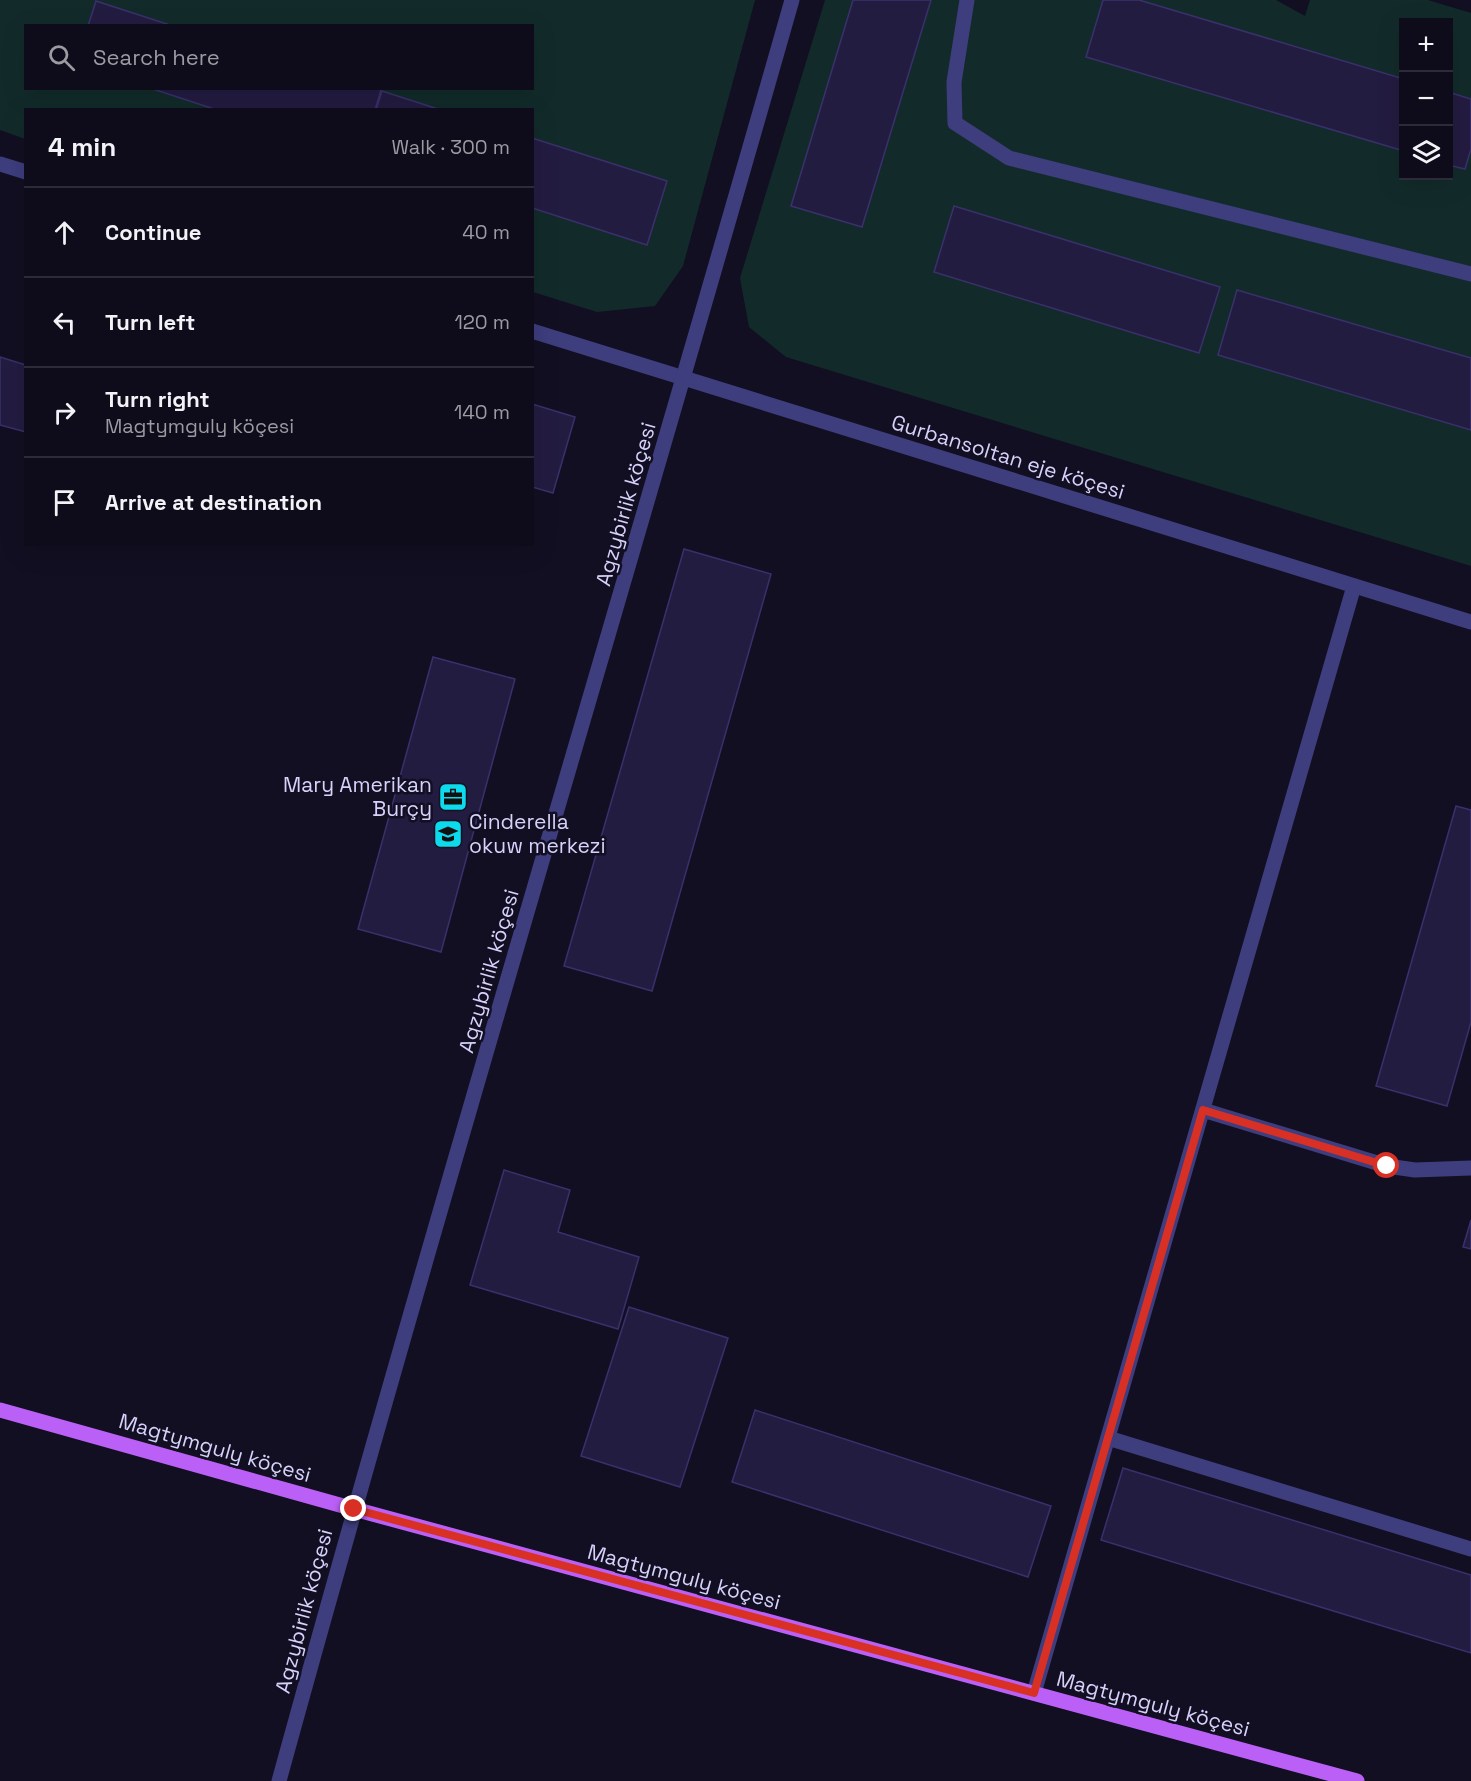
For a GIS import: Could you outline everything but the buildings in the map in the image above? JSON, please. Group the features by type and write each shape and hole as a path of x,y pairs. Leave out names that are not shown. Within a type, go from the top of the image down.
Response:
{"main road":[{"name":"Magtymguly köçesi","path":"0,1410 354,1509 1358,1781"}],"street":[{"name":"Agzybirlik köçesi","path":"279,1781 354,1509 685,379 792,0"},
{"path":"967,0 954,82 955,123 1009,158 1471,273"},
{"path":"0,164 24,171"},
{"name":"Gurbansoltan eje köçesi","path":"534,332 1471,622"},
{"path":"1034,1693 1354,586"},
{"path":"1203,1110 1387,1166 1415,1170 1471,1168"},
{"path":"1108,1438 1471,1549"}],"green space":[{"path":"0,0 755,0 683,266 655,306 597,312 534,292 534,108 24,108 24,139 0,130"},
{"path":"825,0 1276,0 1305,16 1310,0 1428,0 1471,13 1471,566 786,357 749,327 740,278"}],"place":[{"name":"Mary Amerikan Burçy","path":"453,797"},
{"name":"Cinderella okuw merkezi","path":"448,834"}],"route":[{"path":"354,1509 1034,1693 1203,1110 1387,1166"}]}
